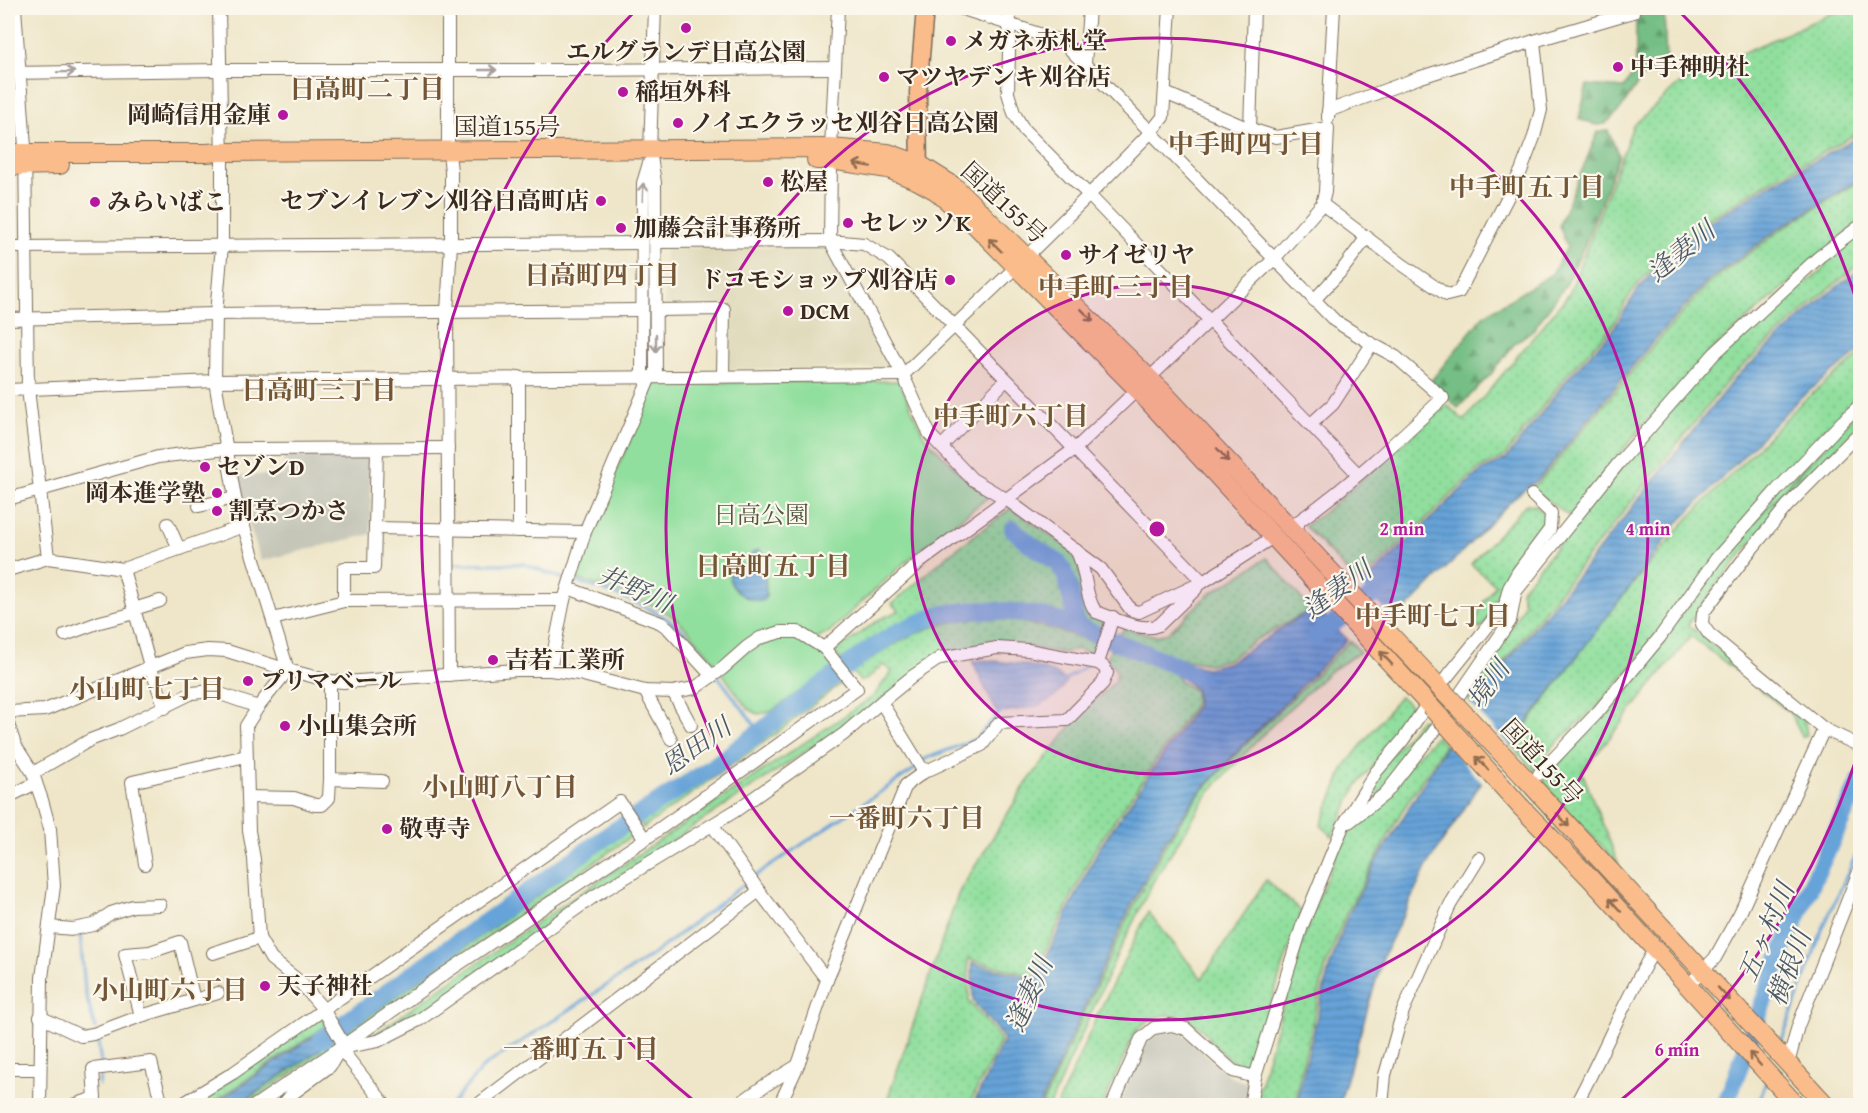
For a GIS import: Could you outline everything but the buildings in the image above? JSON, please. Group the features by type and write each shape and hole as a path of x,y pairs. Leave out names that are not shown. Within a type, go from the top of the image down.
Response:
{"highway":[{"name":"国道155号","path":"16,160 206,153 222,157 888,153 919,172 954,186 1021,261 1143,383 1213,444 1440,687 1531,775 1702,971 1827,1106"},
{"name":"国道155号","path":"1143,383 1277,540 1521,807 1655,948 1797,1106"}],"main road":[{"path":"919,172 918,93 925,8"}],"street":[{"path":"15,8 16,160 26,247 28,389 48,558"},
{"path":"219,8 222,245 216,314 215,381 235,498 288,670"},
{"path":"448,8 452,244 447,312 449,675"},
{"path":"649,377 642,310 655,180 650,154 655,8"},
{"path":"838,8 831,154 830,241 903,375 930,435 972,479 1006,499 1101,569 1131,610 1139,612 1203,582 1277,540"},
{"path":"960,8 1063,42 1335,321 1396,357 1443,398 1358,474 1299,521 1296,533"},
{"path":"1010,8 1008,93 1014,113 1024,130 1358,474"},
{"path":"1085,64 1089,8"},
{"path":"8,390 215,381 903,375 1089,195 1163,117 1170,8"},
{"path":"1250,128 1254,8"},
{"path":"827,652 919,563 1076,448 1274,259 1322,204 1325,192 1334,8"},
{"path":"1328,111 1418,78 1633,12 1633,8"},
{"path":"1322,204 1447,295 1459,292 1521,171 1534,137 1541,110 1534,41"},
{"path":"14,73 835,68"},
{"path":"1165,93 1276,137 1328,128"},
{"path":"1440,687 1618,464 1714,354 1819,257 1860,226"},
{"path":"1314,300 1343,269 1367,237"},
{"path":"8,247 830,241 864,244 890,259 1006,380 1076,448 1203,582"},
{"path":"550,670 568,587 585,532 649,377 656,310 649,243"},
{"path":"656,310 724,309 723,376"},
{"path":"8,319 216,314 642,310"},
{"path":"1336,337 1345,327"},
{"path":"1311,424 1333,404 1372,344"},
{"path":"519,377 519,531"},
{"path":"942,446 1006,380"},
{"path":"1531,775 1598,711 1660,638 1716,559 1785,481 1860,405"},
{"path":"1855,743 1824,729 1709,634 1702,624 1703,613 1787,506 1860,432"},
{"path":"8,499 158,457 226,449 448,448"},
{"path":"344,601 344,568 374,568 377,449"},
{"path":"1504,607 1509,588 1518,572 1550,529 1551,513 1532,495"},
{"path":"199,506 235,498"},
{"path":"168,524 179,549"},
{"path":"8,570 48,558 123,569 244,526"},
{"path":"375,528 585,532"},
{"path":"1074,548 1085,572 1091,606 1096,612 1142,627 1159,625 1203,582"},
{"path":"123,569 150,666 165,708"},
{"path":"273,619 344,601 449,599 568,587 661,623 715,674"},
{"path":"1343,826 1385,794 1433,734 1510,621 1515,592"},
{"path":"65,635 160,601"},
{"path":"1098,663 1113,617"},
{"path":"8,712 45,710 185,653 208,650 227,651 330,681 550,670 579,674 645,691 673,692 695,688 760,638 781,632 798,632 827,652 857,688 645,839 447,972 254,1106"},
{"path":"342,1046 378,1041 419,1020 593,897 712,825 844,734 913,676 940,658 997,648 1028,650 1098,663 1107,673 1103,683 1067,720 999,723 982,745 924,771 906,785 827,980 798,1065 779,1106"},
{"path":"288,670 258,706 246,726 248,797 259,938 272,959 300,982 323,1009 342,1046 386,1106"},
{"path":"248,797 294,798 315,805 322,805 328,798 330,681"},
{"path":"645,691 670,739"},
{"path":"8,797 90,740 165,708 192,693 212,692 258,706"},
{"path":"673,692 691,725"},
{"path":"881,702 924,771"},
{"path":"1250,1106 1255,1077 1302,926 1343,826 1376,772 1403,740 1428,703"},
{"path":"8,724 15,745 34,778 50,829 54,886 42,978 40,1106"},
{"path":"1688,986 1715,958 1740,914 1824,729"},
{"path":"145,864 132,782 246,756"},
{"path":"330,779 382,781"},
{"path":"179,1106 233,1073 620,802 645,839"},
{"path":"712,825 827,980"},
{"path":"1382,1106 1385,1075 1403,1011 1450,905 1479,858"},
{"path":"1787,1062 1798,1026 1860,869"},
{"path":"476,1106 757,888"},
{"path":"49,927 73,929 93,925 111,914 133,906 160,905"},
{"path":"213,953 259,938"},
{"path":"141,1016 125,954 150,952 180,942 194,1000"},
{"path":"1575,1106 1639,975 1655,948"},
{"path":"40,1017 81,1036 98,1033 141,1016 218,993"},
{"path":"1112,1106 1141,1038 1154,1028 1171,1025 1186,1029 1233,1071 1255,1077"},
{"path":"282,1106 292,1094 330,1066 342,1046"},
{"path":"71,1106 95,1098 93,1069 151,1062 162,1106"},
{"path":"736,1106 798,1065"},
{"path":"8,1069 40,1069"}],"shaded area":[{"path":"825,247 893,364 890,368 728,369 728,305 665,305 665,251 669,248"},
{"path":"284,455 371,455 371,534 261,561 240,496 237,475 283,475"},
{"path":"1171,1031 1184,1035 1231,1077 1248,1083 1245,1105 1118,1106 1144,1045 1157,1034"}],"green space":[{"path":"1636,8 1664,8 1666,63 1642,77 1621,109 1605,124 1596,125 1579,119 1587,85 1624,88 1636,69"},
{"path":"1844,8 1860,8 1860,132 1762,186 1705,221 1671,250 1634,288 1611,328 1566,376 1504,457 1477,470 1359,584 1305,526 1322,514 1447,405 1464,421 1569,294 1633,126 1678,85 1729,59"},
{"path":"1608,131 1619,155 1585,244 1567,283 1533,330 1515,343 1491,374 1458,408 1431,381 1483,316 1552,274 1567,247 1559,225 1598,132"},
{"path":"1860,181 1860,221 1710,352 1645,423 1570,517 1531,488 1540,481 1709,283 1782,229"},
{"path":"646,187 651,187 651,358 647,358"},
{"path":"1860,232 1860,264 1819,297 1730,378 1471,703 1464,694 1513,624 1524,604 1521,590 1625,463 1718,356 1797,283 1809,281 1822,270 1829,255"},
{"path":"1860,355 1860,401 1597,707 1553,746 1535,771 1511,746 1616,604 1684,523 1801,403"},
{"name":"日高公園","path":"899,381 924,436 970,483 987,491 987,498 903,564 828,633 817,637 834,667 770,712 758,714 748,709 704,650 676,619 643,601 577,579 602,503 653,386 657,383"},
{"path":"1860,409 1860,424 1787,499 1720,581 1688,625 1804,718 1807,736 1802,736 1790,713 1691,636 1582,772 1619,865 1543,783 1661,640 1718,561"},
{"path":"1526,504 1535,505 1547,516 1546,529 1490,606 1489,617 1481,629 1474,626 1482,604 1495,585 1471,564"},
{"path":"1011,508 1069,548 1078,561 1089,612 1108,620 1105,629 1087,624 1081,616 1069,567 1060,555 1012,521 1007,529 1054,563 1064,579 1071,619 1031,607 992,603 972,604 934,611 897,624 841,660 834,652 880,619 899,611 892,604 946,557"},
{"path":"1267,558 1311,610 1259,638 1229,659 1209,664 1170,657 1117,637 1125,628 1156,636 1168,633 1208,595"},
{"path":"983,618 1028,623 1084,639 1099,644 1096,655 1077,649 1063,653 1027,647 939,656 870,708 568,911 422,1013 356,1047 874,696 892,671 883,665 866,680 860,681 852,672 883,651 913,635 945,624"},
{"path":"1350,641 1360,652 1329,672 1270,727 1210,791 1154,880 1115,959 1050,1105 1042,1105 1131,911 1164,847 1198,796 1247,743"},
{"path":"1112,646 1171,667 1180,681 1195,691 1195,704 1095,849 1033,976 968,959 969,1001 1001,1040 969,1105 885,1106 959,892 1026,784 1081,713 1115,682 1117,673 1114,666 1106,662"},
{"path":"839,677 843,682 766,741 643,828 640,822 763,736"},
{"path":"1400,696 1416,711 1357,786 1332,836 1321,825 1345,766"},
{"path":"1421,719 1431,729 1382,791 1359,808 1378,771"},
{"path":"1436,736 1445,745 1402,811 1345,916 1326,966 1297,1089 1296,1105 1255,1106 1308,924 1341,843 1354,823"},
{"path":"629,830 633,835 344,1039 342,1036"},
{"path":"1266,880 1302,912 1251,1060 1238,1066 1219,1050 1201,1028 1184,1017 1165,1015 1149,1020 1135,1032 1103,1105 1057,1106 1098,1014 1148,912 1202,979"},
{"path":"321,1014 327,1025 209,1105 186,1106"},
{"path":"336,1039 338,1042 246,1105 238,1106"}],"water":[{"path":"1860,136 1860,179 1780,228 1707,282 1651,344 1539,479 1516,496 1395,621 1361,586 1479,472 1506,459 1568,378 1613,330 1638,289 1672,252 1707,223 1764,188"},
{"name":"境川","path":"1860,269 1860,351 1799,399 1679,522 1481,783 1428,864 1383,957 1341,1105 1298,1106 1299,1090 1329,968 1347,917 1376,862 1472,703 1584,568 1733,380 1821,299"},
{"path":"759,550 765,555 766,596 764,600 750,599 742,595 731,584 730,578 731,571 737,564 749,568 752,554"},
{"path":"1316,606 1347,640 1197,795 1162,846 1129,910 1040,1105 973,1105 1004,1039 973,1001 972,963 1035,979 1098,850 1197,705 1196,690 1175,671 1181,663 1207,668 1230,662"},
{"path":"986,660 1041,668 1060,676 1066,682 1061,691 1046,703 1027,709 997,713 972,661"},
{"path":"328,1026 336,1039 237,1105 211,1106"}],"pier":[{"path":"1359,583 1397,624 1393,623 1359,588"},
{"path":"1469,702 1512,748 1484,785 1446,743"}],"waterway":[{"path":"1013,529 1031,545 1059,563 1067,579 1075,626"},
{"name":"井野川","path":"450,564 524,564 567,580"},
{"name":"井野川","path":"573,581 628,599 667,619 687,635 714,669"},
{"name":"逢妻川","path":"1314,637 1392,582"},
{"name":"恩田川","path":"321,1040 611,833 717,764 866,652 899,631 938,615 974,610 1042,616 1075,626 1175,665 1200,678"},
{"path":"1062,682 1086,666"},
{"name":"井野川","path":"717,675 760,732"},
{"path":"921,763 925,759 976,739 998,714 1005,710"},
{"path":"752,878 916,768"},
{"name":"五ヶ村川","path":"1725,1106 1779,959 1860,781"},
{"name":"横根川","path":"1780,1045 1822,930 1860,846"},
{"path":"450,1106 483,1067 651,956 747,882"},
{"path":"80,932 85,991 95,1028"},
{"path":"97,1035 101,1064"},
{"path":"99,1085 101,1070"},
{"name":"横根川","path":"1757,1106 1766,1082"}],"place":[{"name":"エルグランデ日高公園","path":"686,28"},
{"name":"メガネ赤札堂","path":"951,41"},
{"name":"中手神明社","path":"1618,67"},
{"name":"マツヤデンキ刈谷店","path":"884,77"},
{"name":"稲垣外科","path":"623,92"},
{"name":"岡崎信用金庫","path":"283,115"},
{"name":"ノイエクラッセ刈谷日高公園","path":"678,123"},
{"name":"松屋","path":"768,182"},
{"name":"セブンイレブン刈谷日高町店","path":"601,201"},
{"name":"みらいばこ","path":"95,202"},
{"name":"セレッソK","path":"848,223"},
{"name":"加藤会計事務所","path":"621,228"},
{"name":"サイゼリヤ","path":"1066,255"},
{"name":"ドコモショップ刈谷店","path":"950,280"},
{"name":"DCM","path":"788,311"},
{"name":"セゾンD","path":"205,467"},
{"name":"岡本進学塾","path":"217,493"},
{"name":"割烹つかさ","path":"217,511"},
{"name":"吉若工業所","path":"493,660"},
{"name":"プリマベール","path":"248,681"},
{"name":"小山集会所","path":"285,726"},
{"name":"敬専寺","path":"387,829"},
{"name":"天子神社","path":"265,986"}],"district":[{"name":"日高町二丁目","path":"367,89"},
{"name":"中手町四丁目","path":"1246,144"},
{"name":"中手町五丁目","path":"1527,187"},
{"name":"日高町四丁目","path":"602,275"},
{"name":"中手町三丁目","path":"1116,287"},
{"name":"日高町三丁目","path":"319,390"},
{"name":"中手町六丁目","path":"1011,416"},
{"name":"日高町五丁目","path":"773,566"},
{"name":"中手町七丁目","path":"1433,616"},
{"name":"小山町七丁目","path":"147,689"},
{"name":"小山町八丁目","path":"500,787"},
{"name":"一番町六丁目","path":"907,818"},
{"name":"小山町六丁目","path":"170,990"},
{"name":"一番町五丁目","path":"581,1049"}]}
